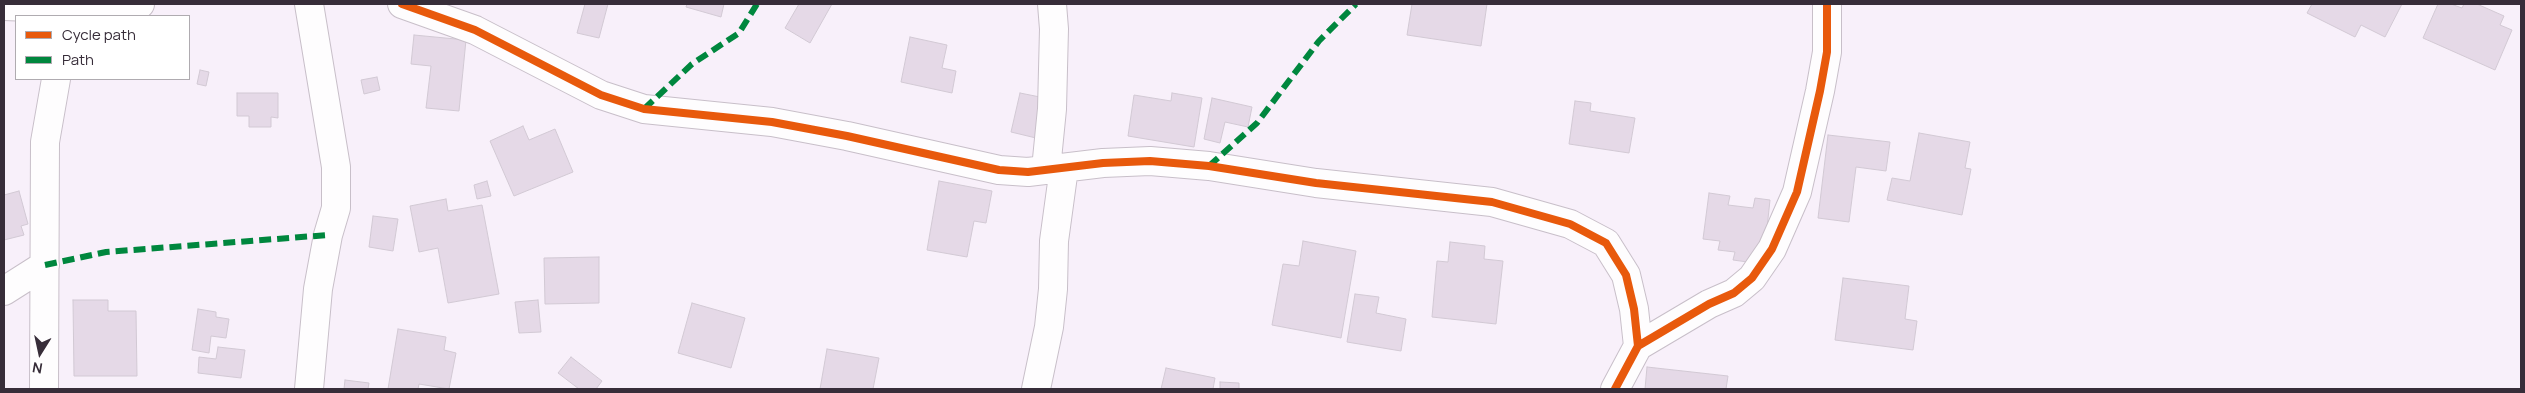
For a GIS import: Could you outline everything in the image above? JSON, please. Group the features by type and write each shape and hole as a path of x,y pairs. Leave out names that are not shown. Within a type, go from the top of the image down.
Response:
{"street":[{"path":"4,6 81,13 140,4"},
{"path":"309,4 336,168 336,208 328,235 318,289 309,389"},
{"path":"402,4 475,30 601,95 644,109 772,122 847,136 999,170 1028,172 1103,163 1150,161 1209,166 1316,183 1492,202 1570,224 1606,243 1626,275 1634,309 1638,346"},
{"path":"1036,389 1049,326 1054,289 1055,169 1052,109 1054,29 1052,4"},
{"path":"1615,389 1638,346 1709,304 1734,293 1752,278 1772,249 1797,192 1818,101 1827,52 1827,4"},
{"path":"44,389 45,142 56,80"},
{"path":"4,292 45,265"}],"building":[{"path":"585,4 608,4 599,38 577,33"},
{"path":"687,4 724,4 721,17 686,7"},
{"path":"799,4 832,4 810,43 785,28"},
{"path":"1412,4 1487,4 1481,46 1407,35"},
{"path":"2312,4 2402,4 2385,37 2361,25 2355,37 2307,13"},
{"path":"2438,4 2451,4 2462,8 2464,4 2477,4 2504,16 2500,25 2512,30 2495,70 2423,38"},
{"path":"414,35 466,40 459,111 426,108 431,66 411,64"},
{"path":"910,37 947,45 942,68 956,71 952,93 901,82"},
{"path":"200,70 209,72 206,86 197,84"},
{"path":"377,77 380,90 364,94 361,80"},
{"path":"237,93 278,93 278,118 271,117 271,127 249,127 249,116 237,116"},
{"path":"1020,93 1045,98 1036,138 1011,132"},
{"path":"1172,93 1202,98 1194,147 1128,136 1134,95 1171,101"},
{"path":"1212,98 1252,107 1248,127 1225,122 1220,143 1204,139"},
{"path":"1575,101 1591,103 1590,111 1635,118 1629,153 1569,144"},
{"path":"523,126 529,140 555,129 573,172 514,196 490,141"},
{"path":"1919,133 1970,142 1965,168 1971,169 1962,215 1887,200 1892,178 1910,181"},
{"path":"1828,135 1890,142 1886,171 1856,167 1849,222 1818,218"},
{"path":"487,181 491,196 477,199 474,185"},
{"path":"939,181 992,191 986,223 974,221 967,257 927,250"},
{"path":"19,191 28,224 21,226 24,235 4,240 4,195"},
{"path":"1709,193 1730,196 1728,205 1753,208 1755,198 1770,200 1765,247 1755,263 1733,260 1735,252 1718,250 1720,241 1703,239"},
{"path":"446,199 448,211 482,205 499,294 448,303 438,248 419,252 410,206"},
{"path":"373,216 398,219 393,251 369,247"},
{"path":"1303,241 1356,251 1341,338 1272,325 1283,264 1299,266"},
{"path":"1450,242 1485,246 1484,259 1503,261 1496,324 1432,317 1437,261 1448,262"},
{"path":"599,257 599,303 545,304 544,258"},
{"path":"1843,278 1909,286 1905,319 1917,321 1913,350 1835,340"},
{"path":"1355,294 1379,297 1376,313 1406,319 1401,351 1347,342"},
{"path":"73,300 108,300 108,311 136,311 137,376 74,376"},
{"path":"538,300 541,332 519,333 515,302"},
{"path":"692,303 745,318 731,368 678,353"},
{"path":"198,309 216,312 216,317 229,319 226,338 211,336 209,353 192,350"},
{"path":"398,329 446,337 444,350 456,353 449,389 419,384 418,389 388,389"},
{"path":"218,347 245,350 241,378 198,373 199,357 216,359"},
{"path":"827,349 879,358 873,389 820,389"},
{"path":"571,357 602,381 596,389 579,389 558,373"},
{"path":"1647,367 1728,376 1726,389 1645,389"},
{"path":"1166,368 1215,378 1213,389 1161,389"},
{"path":"345,380 369,383 368,389 344,389"},
{"path":"1220,382 1239,383 1239,389 1220,389"}],"marked path":[{"path":"644,109 692,64 739,33 757,4"},
{"path":"1209,166 1257,123 1319,41 1356,4"},
{"path":"45,265 106,252 328,235"}],"cycle path":[{"path":"402,4 475,30 601,95 644,109 772,122 847,136 999,170 1028,172 1103,163 1150,161 1209,166 1316,183 1492,202 1570,224 1606,243 1626,275 1634,309 1638,346"},
{"path":"1615,389 1638,346 1709,304 1734,293 1752,278 1772,249 1797,192 1820,91 1827,52 1827,4"}]}
